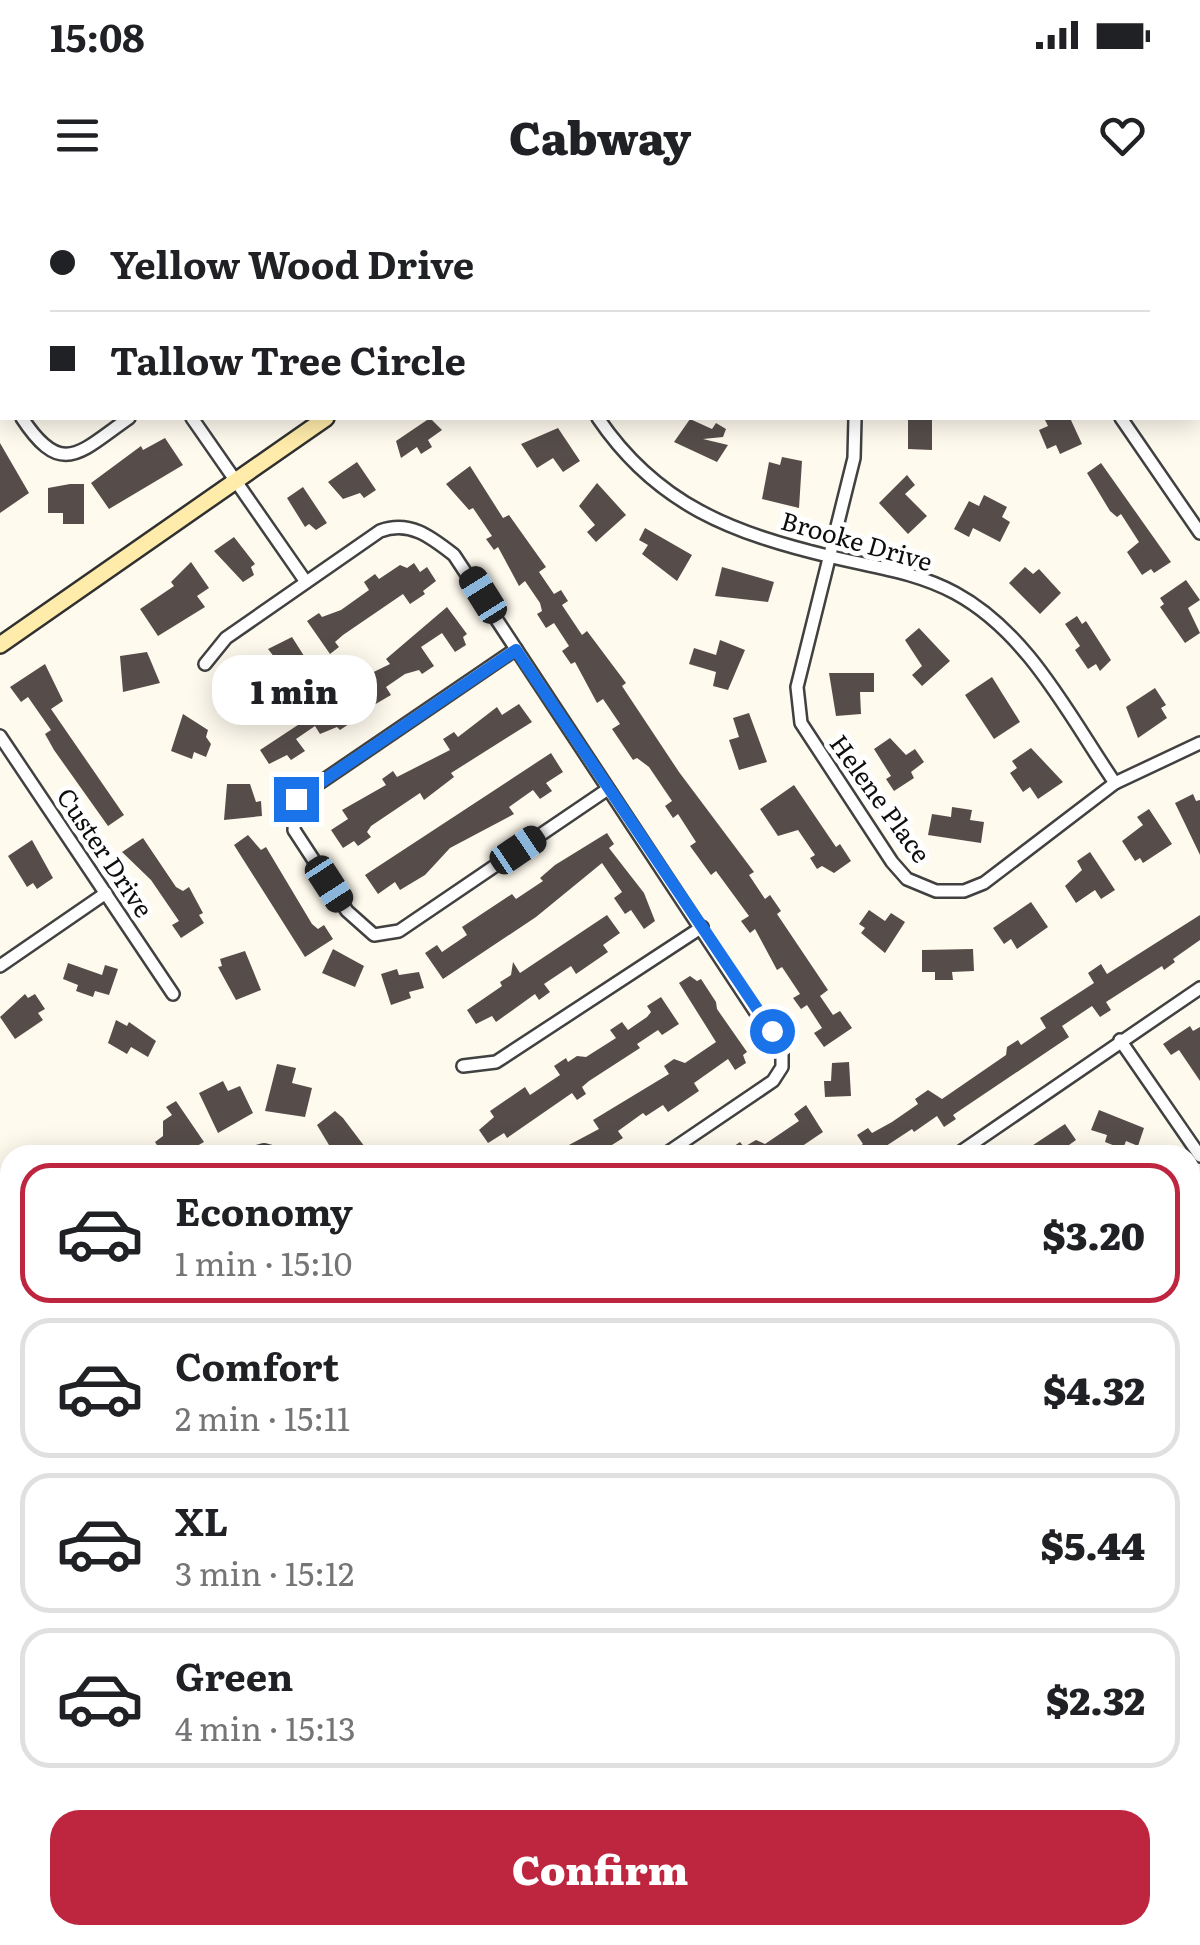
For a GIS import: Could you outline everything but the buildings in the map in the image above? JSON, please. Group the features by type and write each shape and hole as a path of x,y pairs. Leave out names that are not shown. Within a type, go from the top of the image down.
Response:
{"street":[{"path":"23,420 40,445 63,456 78,453 126,420"},
{"path":"193,420 306,582"},
{"path":"0,645 323,420"},
{"name":"Brooke Drive","path":"600,420 654,484 705,518 831,557 896,570 956,594 1018,641 1115,784"},
{"name":"Helene Place","path":"855,420 854,458 798,686 800,723 907,879 936,892 973,888 1115,784 1200,743"},
{"path":"1121,420 1200,533"},
{"path":"205,664 226,638 380,531 412,529 426,533 466,568 516,650 778,1042 782,1068 764,1088 679,1145"},
{"path":"516,650 302,794 293,806 292,822 315,862 357,923 374,935 388,936 608,789"},
{"name":"Custer Drive","path":"0,736 173,994"},
{"path":"0,966 106,894"},
{"path":"463,1066 496,1062 702,927"},
{"path":"970,1145 1200,988"},
{"path":"1120,1040 1192,1145"}],"route":[{"path":"296,799 516,650 772,1031"}]}
